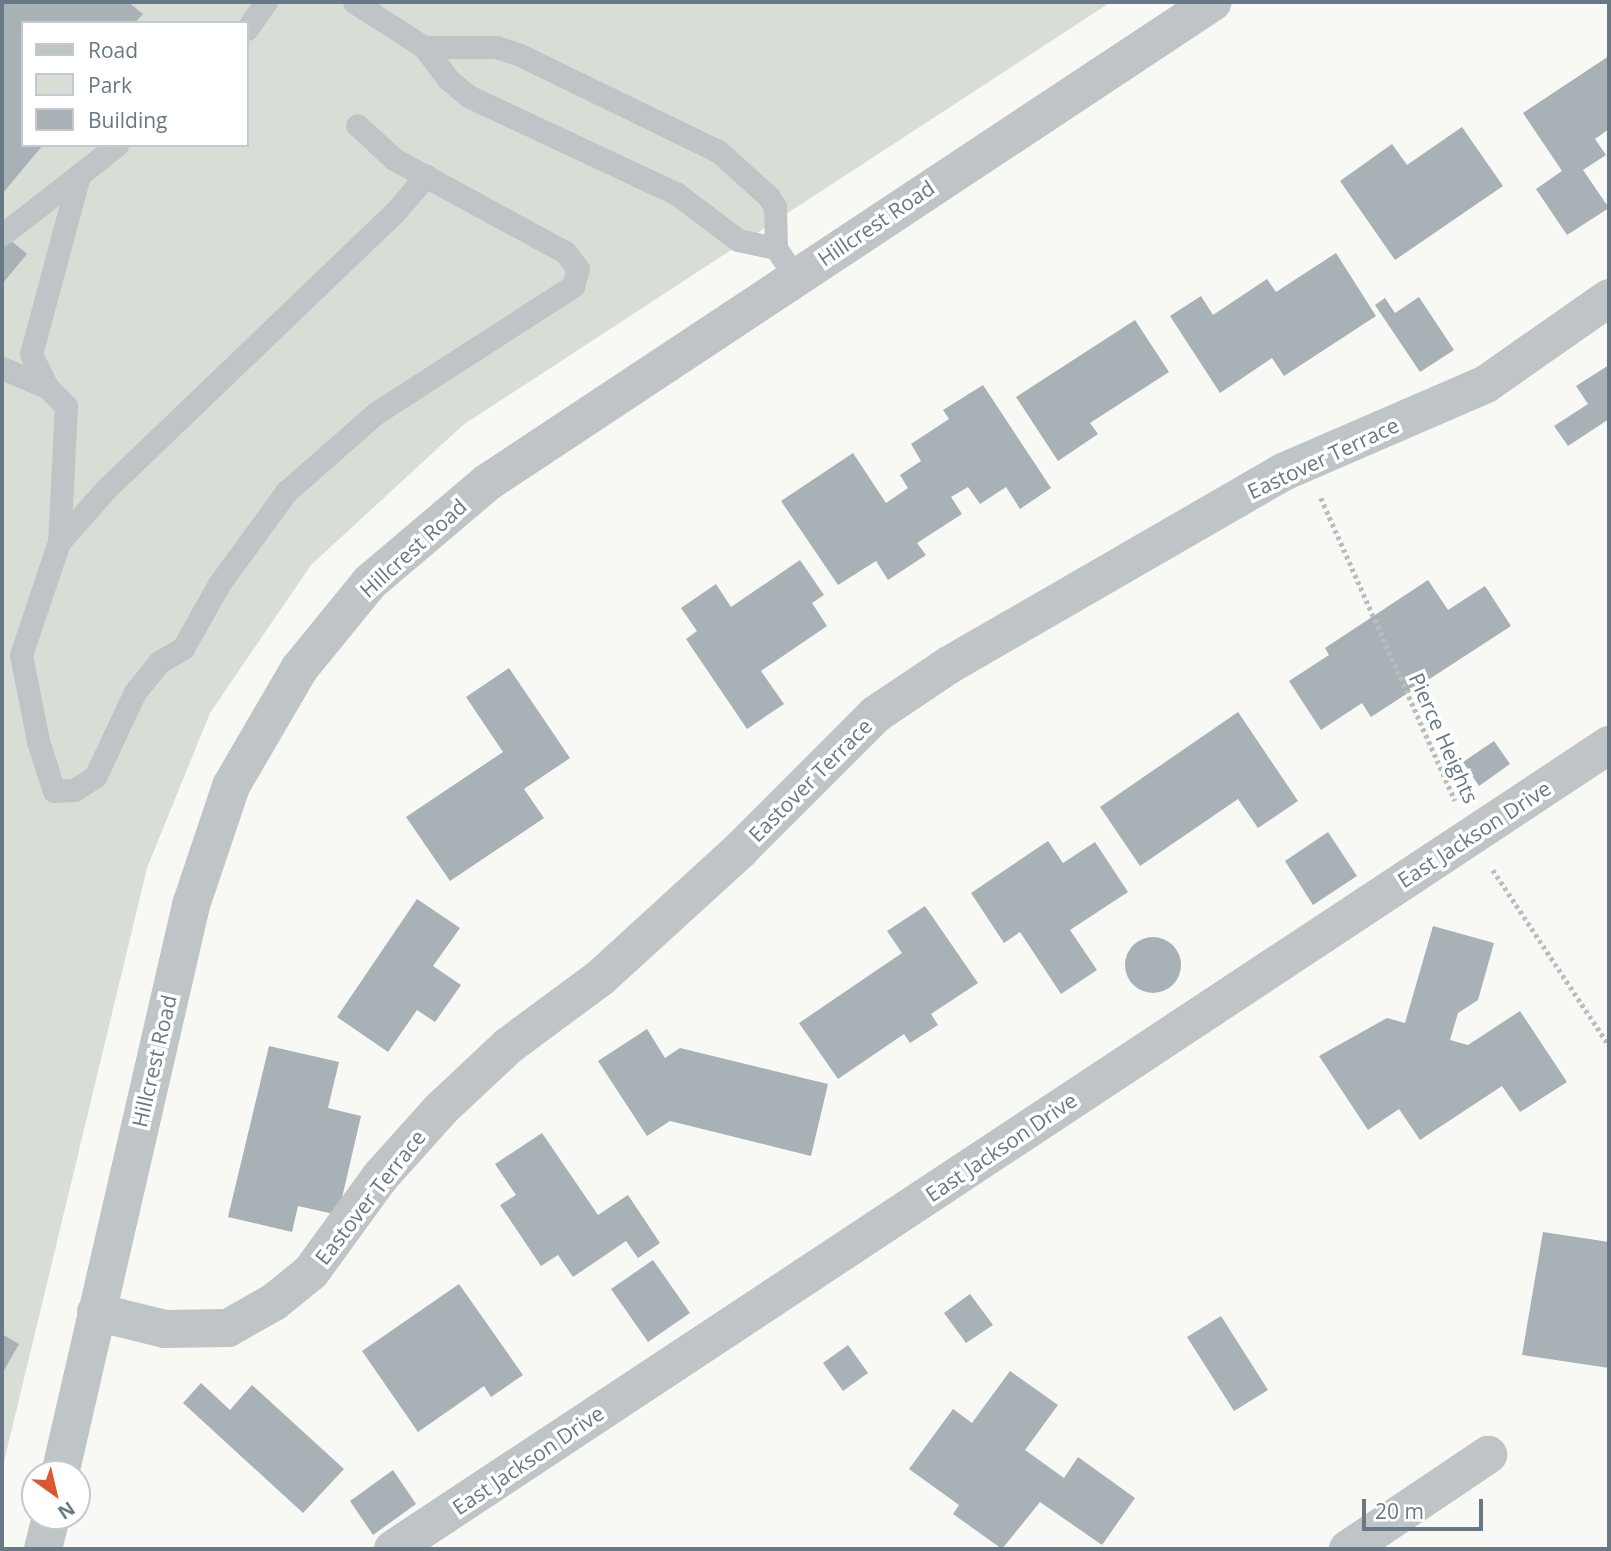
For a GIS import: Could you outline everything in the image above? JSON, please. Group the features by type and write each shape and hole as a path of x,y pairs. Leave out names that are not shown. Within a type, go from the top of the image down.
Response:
{"street":[{"name":"Hillcrest Road","path":"63,1460 191,905 231,786 299,669 370,582 488,482 785,262 1213,2"},
{"name":"Eastover Terrace","path":"96,1312 165,1329 228,1328 274,1302 311,1272 380,1177 441,1110 508,1046 600,978 740,850 876,715 961,658 1305,462 1486,383 1609,298"},
{"name":"East Jackson Drive","path":"393,1549 1609,745"},
{"path":"1348,1549 1488,1455"},
{"path":"43,1549 48,1530"}],"lane":[{"path":"248,28 266,2"},
{"path":"354,2 424,47 448,79 468,96 677,194 738,240 785,262"},
{"path":"424,47 496,47 520,55 718,151 769,197 775,208 785,262"},
{"path":"79,176 31,354 47,387 66,406 59,542 21,655 38,741 54,791 74,790 95,777 135,692 159,662 183,648 219,584 286,492 376,413 573,286 578,269 565,252 394,159 357,125"},
{"path":"3,234 115,147"},
{"path":"59,542 107,488 395,212 426,176"},
{"path":"2,369 47,387"}],"path":[{"name":"Pierce Heights","path":"1305,462 1471,836 1609,1045"}],"green space":[{"path":"2,2 1111,2 463,425 311,565 210,713 147,868 2,1470"}],"building":[{"path":"2,2 128,2 143,14 137,21 21,21 21,147 41,147 2,194"},
{"path":"1609,56 1609,129 1595,139 1606,155 1583,170 1609,208 1567,235 1536,189 1562,171 1523,113"},
{"path":"1462,127 1503,186 1395,260 1340,181 1392,144 1407,165"},
{"path":"2,233 27,254 2,284"},
{"path":"1336,253 1376,316 1284,376 1272,358 1220,393 1170,316 1201,296 1213,315 1267,279 1276,292"},
{"path":"1419,297 1454,350 1420,372 1375,305 1385,298 1395,313"},
{"path":"1135,320 1169,372 1090,423 1098,434 1058,461 1016,397"},
{"path":"1609,365 1609,419 1568,446 1554,426 1588,404 1576,386"},
{"path":"983,385 1051,488 1020,509 1006,487 980,504 968,487 951,497 962,514 917,543 926,555 888,580 876,561 838,585 781,501 853,453 886,503 908,488 900,475 921,461 911,444 949,419 943,410"},
{"path":"800,560 824,595 812,603 827,626 761,671 784,704 747,729 686,639 697,631 681,608 716,584 731,607"},
{"path":"1428,580 1448,610 1485,586 1511,626 1371,717 1362,703 1321,730 1289,681 1329,655 1325,648"},
{"path":"509,668 570,758 524,789 544,818 450,881 406,817 503,752 466,697"},
{"path":"1238,712 1298,801 1258,828 1238,799 1140,866 1100,807"},
{"path":"1494,741 1510,764 1479,786 1463,762"},
{"path":"1328,832 1357,876 1313,905 1285,861"},
{"path":"1048,841 1063,863 1095,842 1128,892 1070,930 1097,970 1061,994 1020,932 1004,943 971,893"},
{"path":"417,899 460,928 433,966 461,985 435,1022 417,1010 388,1052 337,1017"},
{"path":"925,906 978,983 931,1014 938,1025 910,1043 904,1034 838,1079 799,1023 902,953 887,931"},
{"path":"1433,926 1494,943 1478,1000 1458,1013 1450,1040 1468,1045 1520,1011 1567,1082 1520,1112 1502,1086 1420,1140 1399,1109 1368,1130 1319,1056 1387,1018 1405,1023"},
{"path":"1153,937 1168,942 1176,950 1181,965 1176,980 1168,988 1153,993 1138,988 1130,980 1125,965 1130,950 1138,942"},
{"path":"647,1029 665,1058 680,1048 828,1084 811,1156 670,1121 647,1136 598,1061"},
{"path":"269,1046 339,1062 328,1108 361,1116 338,1215 298,1206 292,1232 228,1217"},
{"path":"542,1133 598,1215 628,1195 660,1243 638,1258 626,1241 573,1277 558,1255 541,1266 500,1205 516,1195 495,1164"},
{"path":"1543,1232 1609,1242 1609,1368 1522,1355"},
{"path":"653,1260 690,1313 648,1342 611,1289"},
{"path":"459,1284 523,1375 491,1397 484,1386 418,1432 362,1351"},
{"path":"970,1294 993,1325 966,1343 944,1313"},
{"path":"1221,1316 1268,1390 1234,1411 1187,1337"},
{"path":"2,1334 19,1344 2,1374"},
{"path":"848,1345 868,1373 843,1391 823,1363"},
{"path":"1010,1371 1058,1405 1025,1450 1064,1478 1078,1457 1135,1498 1102,1545 1040,1502 1002,1549 953,1514 959,1505 909,1469 953,1409 972,1423"},
{"path":"201,1383 230,1410 252,1385 344,1469 303,1513 183,1403"},
{"path":"393,1470 416,1504 373,1535 350,1501"}]}
